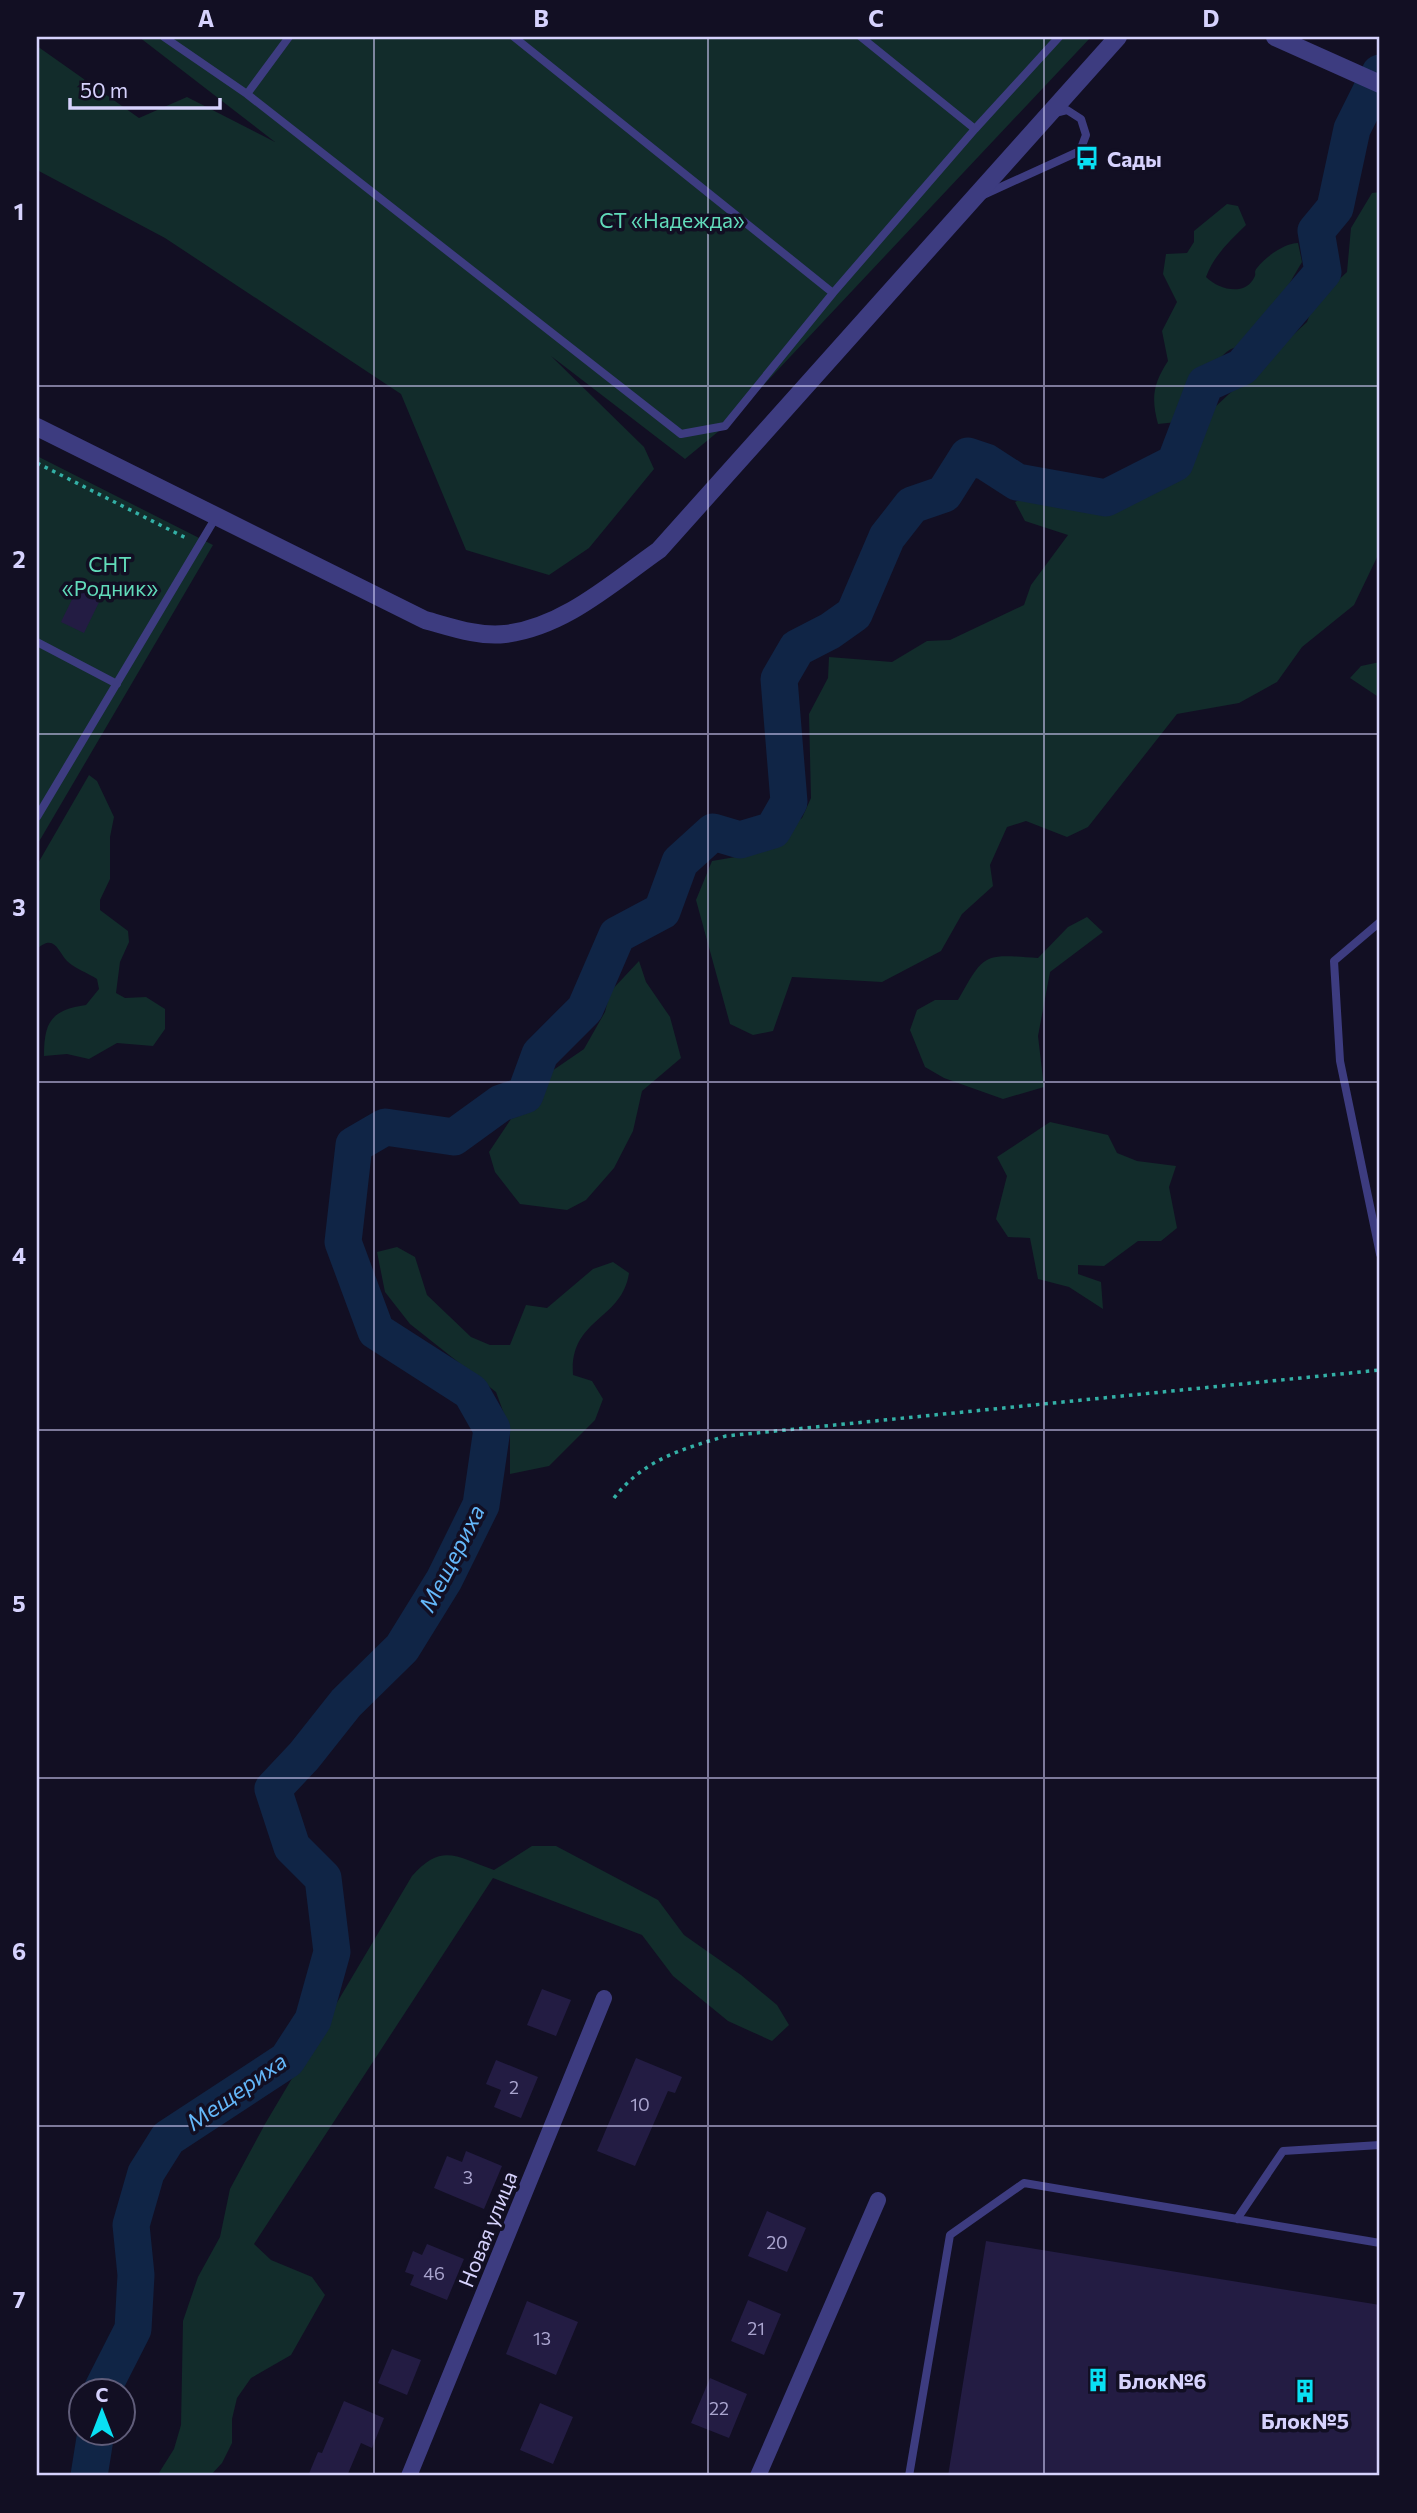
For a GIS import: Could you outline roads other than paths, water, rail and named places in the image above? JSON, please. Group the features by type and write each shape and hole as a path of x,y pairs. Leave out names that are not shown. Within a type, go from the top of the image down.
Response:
{"street":[{"path":"37,427 425,620 469,632 505,634 567,615 659,550 1118,37"},
{"path":"1275,37 1380,84"},
{"name":"Новая улица","path":"409,2476 604,1998"},
{"path":"758,2476 878,2200"}],"lane":[{"path":"164,37 247,94 681,434 725,426 833,293 1059,37"},
{"path":"247,94 289,37"},
{"path":"514,37 833,293"},
{"path":"861,37 975,129"},
{"path":"972,200 1080,151 1087,135 1081,119 1067,110 1045,119"},
{"path":"38,811 216,517"},
{"path":"37,642 117,684"},
{"path":"1380,922 1334,961 1340,1061 1380,1254"},
{"path":"1237,2219 1283,2151 1380,2145"},
{"path":"909,2476 950,2235 1024,2183 1380,2243"}],"waterway":[{"name":"Мещериха","path":"109,2376 133,2329 136,2275 131,2225 146,2173 168,2138 287,2060 313,2020 332,1952 323,1878 292,1847 273,1789 304,1756 346,1703 402,1648 444,1580 481,1505 492,1429 471,1392 376,1331 343,1242 354,1145 385,1127 454,1137 501,1103 525,1095 540,1054 585,1009 617,935 662,911 680,862 713,832 740,840 773,830 789,802 779,679 797,648 830,631 854,614 887,537 912,505 944,494 968,456 986,462 1017,482 1106,498 1175,463 1205,384 1242,367 1323,272 1316,231 1335,208 1352,129 1380,73"},
{"name":"Мещериха","path":"89,2476 94,2446"}],"place":[{"name":"Сады","path":"1087,158"},
{"name":"Блок№6","path":"1098,2380"},
{"name":"Блок№5","path":"1305,2391"}],"park label":[{"name":"СТ «Надежда»","path":"672,219"},
{"name":"СНТ «Родник»","path":"110,575"}]}
